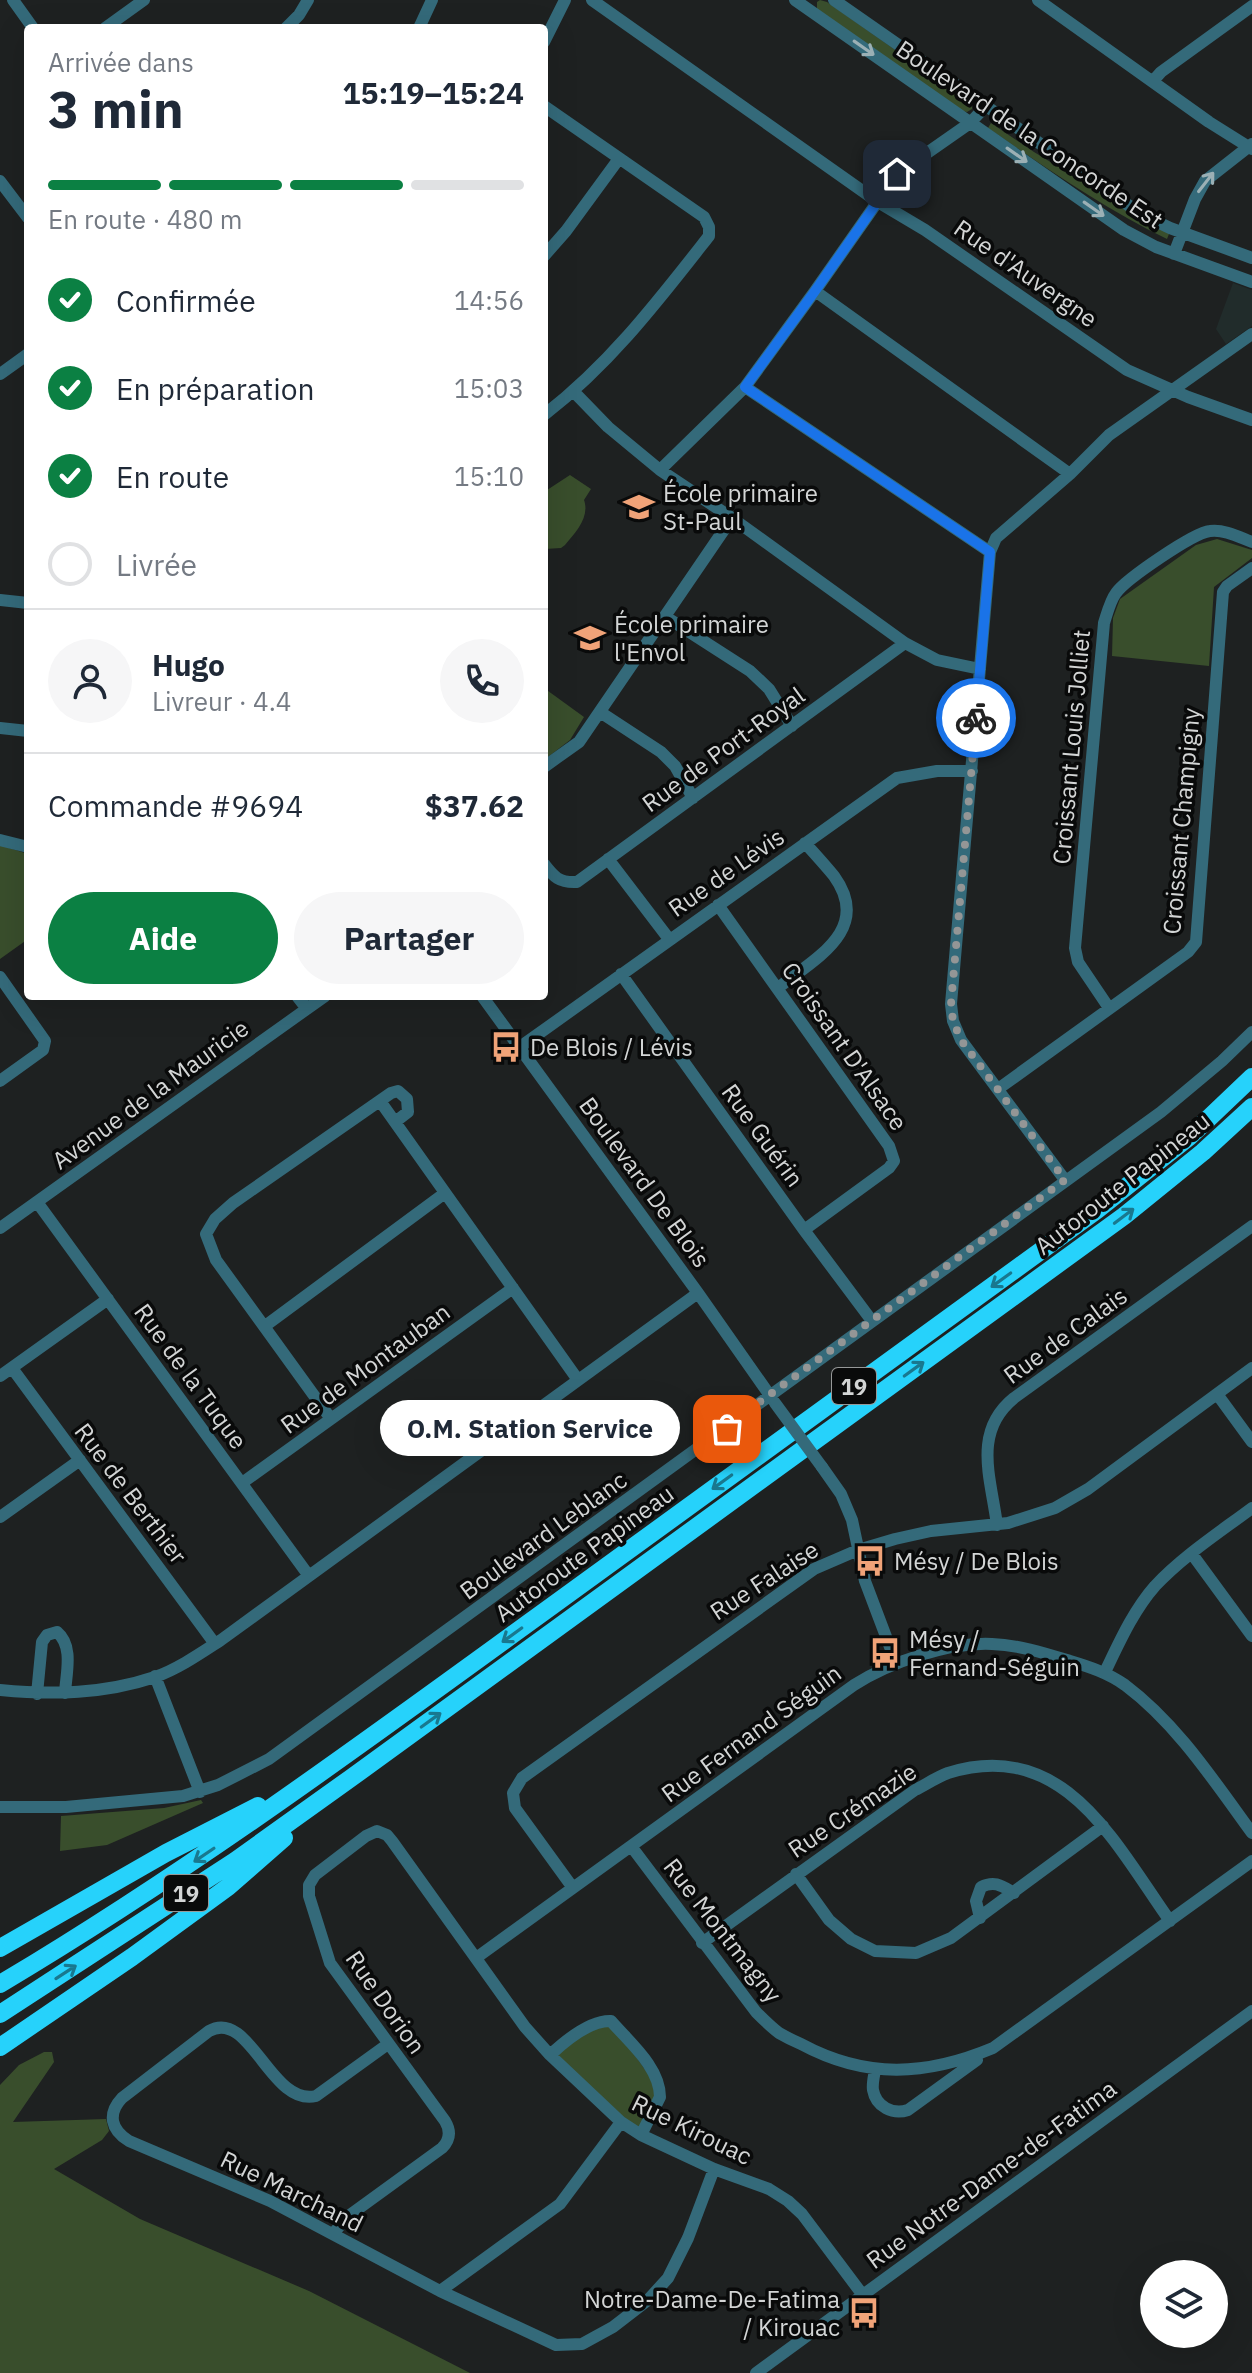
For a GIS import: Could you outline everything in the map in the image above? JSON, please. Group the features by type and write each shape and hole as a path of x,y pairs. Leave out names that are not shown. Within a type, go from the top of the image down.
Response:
{"highway":[{"name":"Autoroute Papineau","path":"0,1984 157,1886 314,1778 1097,1210 1189,1137 1252,1077"},
{"name":"Autoroute Papineau","path":"0,2014 235,1861 368,1765 1124,1216 1203,1152 1252,1107"},
{"path":"0,2047 228,1887 368,1765"},
{"path":"0,1948 178,1847 314,1778"},
{"path":"0,2063 28,2040 49,2014"}],"street":[{"path":"13,0 30,24"},
{"path":"111,24 144,0"},
{"path":"290,24 308,0"},
{"path":"421,24 432,0"},
{"path":"548,34 565,0"},
{"name":"Rue d'Auvergne","path":"592,0 878,202 925,230 1127,370 1252,420"},
{"name":"Boulevard de la Concorde Est","path":"834,0 1136,210 1182,233 1252,258"},
{"path":"1038,0 1251,147 1205,181 1198,191 1174,254"},
{"name":"Boulevard de la Concorde Est","path":"799,1 1119,226 1174,254 1252,282"},
{"path":"1153,81 1252,6"},
{"path":"660,470 745,387 897,174 970,123 986,106"},
{"path":"548,109 704,217 709,227 709,236 643,321 574,392 548,412"},
{"path":"548,251 618,160"},
{"path":"0,181 24,213"},
{"path":"815,291 1070,474"},
{"path":"1065,1180 961,1040 953,1021 951,1004 990,552 996,538 1070,474 1109,435 1252,334"},
{"path":"0,374 24,357"},
{"path":"745,387 990,552"},
{"path":"574,392 608,427 660,470 905,643 937,660 980,669"},
{"path":"548,764 579,742 732,518"},
{"name":"Croissant Louis Jolliet","path":"1109,1008 1078,962 1075,948 1104,623 1115,594 1137,574 1197,535 1223,531 1252,542"},
{"name":"Croissant Champigny","path":"998,1089 1188,952 1196,942 1223,592 1252,568"},
{"path":"0,600 24,603"},
{"path":"666,617 750,671 769,689 792,726"},
{"name":"Rue de Port-Royal","path":"548,869 563,882 577,882 905,643"},
{"path":"600,712 661,752 675,766 693,798"},
{"path":"0,728 24,731"},
{"name":"Rue de Lévis","path":"520,1047 897,778 937,771 972,771"},
{"path":"0,840 24,846"},
{"path":"778,988 835,942 843,932 847,915 845,897 835,878 805,843"},
{"path":"608,859 669,939"},
{"name":"Croissant D'Alsace","path":"718,905 889,1146 894,1161 889,1168 804,1230"},
{"name":"Rue Guérin","path":"621,974 872,1321"},
{"path":"0,977 45,1041 43,1050 0,1081"},
{"path":"300,1000 307,1009"},
{"name":"Avenue de la Mauricie","path":"0,1228 319,1000"},
{"name":"Boulevard De Blois","path":"485,1000 698,1293 845,1503 852,1520 865,1581 896,1663"},
{"name":"Boulevard Leblanc","path":"0,1807 42,1808 174,1798 200,1792 254,1768 772,1399 872,1321 1161,1112 1252,1032"},
{"path":"331,1419 216,1260 206,1234 215,1219 233,1203 398,1091 407,1099 408,1112 395,1122"},
{"path":"380,1101 578,1380"},
{"path":"265,1326 445,1193"},
{"name":"Rue de la Tuque","path":"37,1202 309,1576"},
{"name":"Rue de Calais","path":"997,1525 987,1442 990,1428 1001,1410 1252,1226"},
{"name":"Rue de Montauban","path":"242,1483 513,1288"},
{"path":"0,1690 37,1694 85,1693 155,1676 215,1644 698,1293"},
{"path":"0,1376 108,1299"},
{"name":"Rue de Berthier","path":"12,1368 215,1644"},
{"name":"Rue Falaise","path":"573,1888 515,1808 513,1793 518,1782 814,1569 858,1550 920,1533 997,1525 1044,1513 1077,1496 1252,1368"},
{"path":"1217,1394 1252,1442"},
{"path":"0,1517 80,1460"},
{"path":"1105,1672 1129,1625 1155,1587 1252,1508"},
{"path":"1192,1554 1252,1636"},
{"path":"37,1694 42,1642 47,1635 57,1632 63,1637 68,1653 65,1693"},
{"name":"Rue Fernand Séguin","path":"476,1958 854,1685 896,1663 957,1646 991,1644 1032,1649 1105,1672 1155,1711 1195,1755 1252,1833"},
{"path":"155,1676 200,1792"},
{"name":"Rue Crémazie","path":"702,1943 915,1790 946,1774 998,1766 1031,1772 1056,1783 1079,1799 1103,1826 1170,1921"},
{"path":"796,1874 829,1920 851,1939 875,1951 916,1953 951,1938 1103,1826"},
{"name":"Rue Dorion","path":"333,2234 347,2217 442,2148 449,2137 445,2121 327,1956 309,1896 309,1885 315,1875 366,1836 382,1832 392,1841 476,1958"},
{"name":"Rue Montmagny","path":"631,1846 756,2012 779,2033 823,2056 875,2070 937,2067 963,2061 993,2048"},
{"path":"875,2070 873,2088 876,2097 890,2111 908,2110 1252,1861"},
{"path":"980,1918 976,1901 981,1887 997,1883 1014,1893"},
{"name":"Rue Kirouac","path":"476,1958 525,2027 621,2122 641,2135 714,2169 769,2189 788,2201 802,2214 862,2294"},
{"name":"Rue Notre-Dame-de-Fatima","path":"756,2373 1252,2011"},
{"path":"550,2055 563,2043 600,2021 611,2021 654,2071 660,2091 641,2135"},
{"name":"Rue Marchand","path":"388,2044 316,2096 307,2098 292,2093 232,2029 217,2027 122,2098 113,2110 113,2124 129,2141 270,2201 440,2291 556,2345 582,2344 613,2327 648,2300 668,2278 688,2238 714,2169"},
{"path":"440,2291 560,2204 621,2122"}],"shaded area":[{"path":"1233,283 1252,290 1252,326 1226,344 1216,329"}],"green space":[{"path":"820,0 968,101 972,109 962,111 817,9"},
{"path":"991,123 1169,234 1167,239 1053,173 988,128"},
{"path":"570,475 591,489 584,500 584,518 561,548 548,549 548,489"},
{"path":"1217,539 1252,550 1252,558 1214,587 1209,666 1112,656 1113,618 1120,599 1196,545"},
{"path":"548,691 584,717 570,740 548,757"},
{"path":"0,845 24,853 24,942 0,959"},
{"path":"201,1800 203,1803 107,1845 60,1851 61,1816 164,1808"},
{"path":"611,2021 660,2091 641,2135 550,2055 563,2043"},
{"path":"44,2052 52,2052 54,2062 13,2122 106,2119 109,2131 102,2140 54,2169 140,2219 309,2291 470,2373 0,2373 0,2085 19,2065"}],"way so far":[{"path":"727,1429 1065,1180 961,1040 953,1021 951,1004 976,718"}],"place":[{"name":"École primaire St-Paul","path":"639,507"},
{"name":"École primaire l'Envol","path":"590,638"},
{"name":"De Blois / Lévis","path":"506,1047"},
{"name":"O.M. Station Service","path":"727,1429"},
{"name":"Mésy / De Blois","path":"870,1561"},
{"name":"Mésy / Fernand-Séguin","path":"885,1653"},
{"name":"Notre-Dame-De-Fatima / Kirouac","path":"864,2313"}],"route":[{"path":"897,174 745,387 990,552 976,718"}]}
